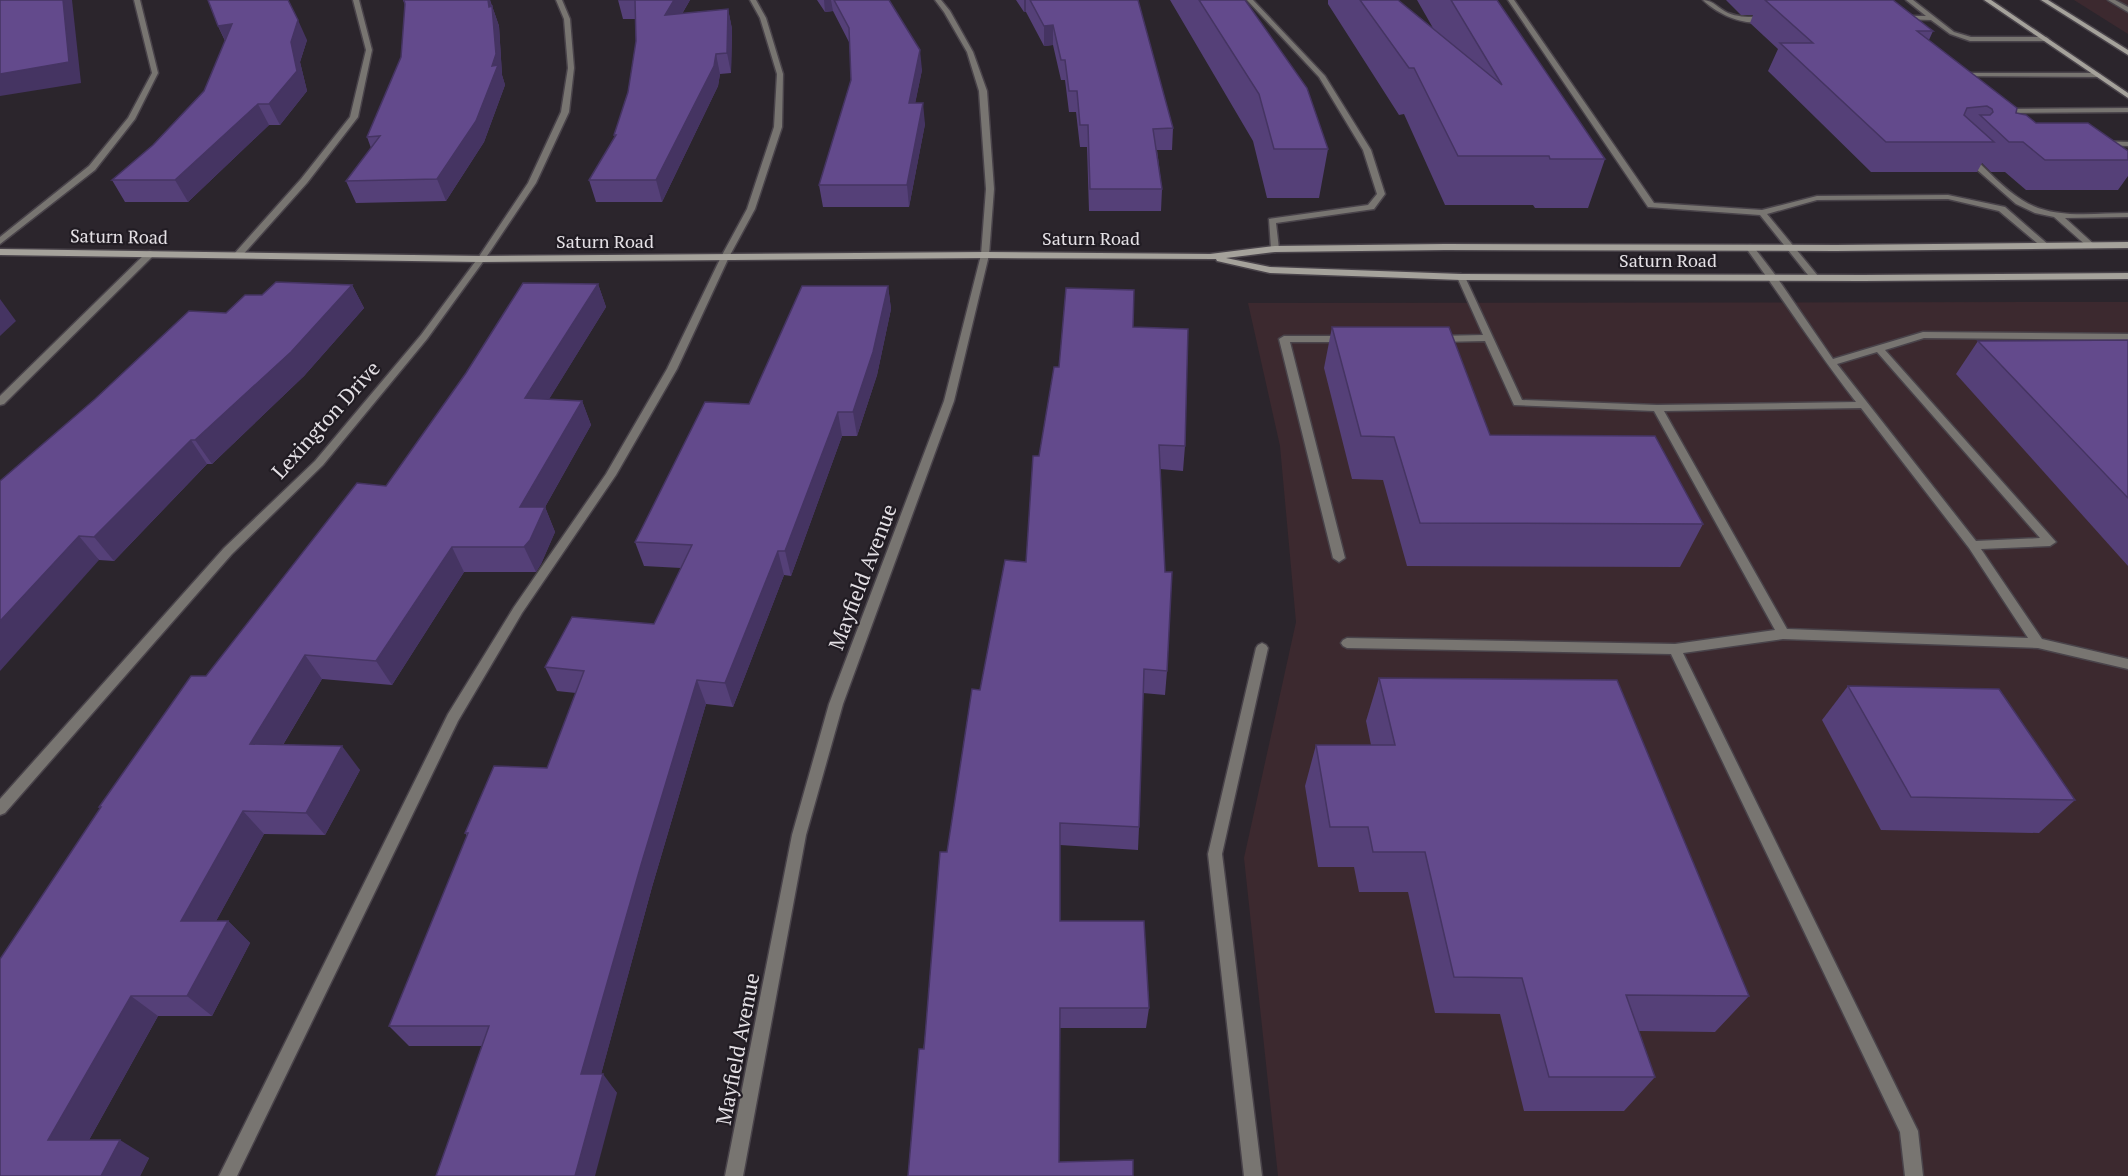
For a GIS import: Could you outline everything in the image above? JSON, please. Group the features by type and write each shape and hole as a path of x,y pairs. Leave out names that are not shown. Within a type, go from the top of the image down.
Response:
{"street":[{"path":"0,241 92,168 131,119 155,73 137,0"},
{"path":"237,256 304,181 354,117 369,50 356,0"},
{"name":"Lexington Drive","path":"0,809 228,551 319,463 424,337 481,259 532,183 565,112 571,68 567,19 559,0"},
{"path":"228,1176 453,718 518,610 611,476 672,369 725,257 751,209 778,127 780,74 762,18 753,0"},
{"name":"Mayfield Avenue","path":"734,1176 799,835 836,704 949,401 985,255 990,189 983,91 970,52 938,0"},
{"path":"1250,0 1322,76 1367,150 1381,194 1371,207 1272,221 1275,249"},
{"path":"1511,0 1651,205 1762,213 1817,198 1948,197 2002,209 2046,246"},
{"path":"1706,0 1722,15 1739,19 1773,19"},
{"path":"1909,0 1952,33 1970,39 2046,39"},
{"path":"1987,0 2128,96"},
{"path":"2044,0 2128,53"},
{"path":"2110,0 2128,10"},
{"path":"1898,18 1932,18"},
{"path":"1948,75 2098,75"},
{"path":"1992,110 2128,110"},
{"path":"2090,139 2107,144 2128,144"},
{"path":"2107,144 2121,154"},
{"path":"1960,149 2024,205 2040,212 2057,216 2128,215"},
{"path":"1762,213 1815,278"},
{"path":"2057,216 2092,246"},
{"name":"Saturn Road","path":"0,252 481,259 985,255 1210,257 1275,249 2128,245"},
{"path":"1750,248 1831,363 1973,545 2038,643"},
{"path":"0,402 150,254"},
{"name":"Saturn Road","path":"1210,257 1270,270 1461,277 2128,276"},
{"path":"1461,277 1518,403 1657,408 1863,405"},
{"path":"1831,363 1923,335 2128,337"},
{"path":"1432,339 1489,338"},
{"path":"1339,558 1284,339 1353,339"},
{"path":"1878,348 2050,542 1973,545"},
{"path":"1657,408 1783,634"},
{"path":"1347,643 1674,650 1783,634 2038,643 2128,664"},
{"path":"1253,1176 1215,854 1262,648"},
{"path":"1674,650 1910,1131 1914,1176"}],"shaded area":[{"path":"2074,0 2128,0 2128,34"},
{"path":"2128,302 2128,1176 1278,1176 1244,858 1296,622 1280,446 1248,303"}],"building":[{"path":"0,0 63,0 69,62 0,74"},
{"path":"208,0 288,0 298,20 291,42 297,71 269,104 258,104 175,180 112,180 153,145 204,91 232,24 218,26"},
{"path":"404,0 488,0 489,7 492,6 496,54 492,66 498,65 476,121 437,179 346,181 380,136 367,137 401,57"},
{"path":"635,0 674,0 665,15 728,9 727,53 716,54 714,66 656,180 589,180 616,135 614,135 628,92 636,41"},
{"path":"834,0 889,0 920,50 909,103 923,103 907,185 819,185 851,80 849,28"},
{"path":"1030,0 1138,0 1173,128 1153,129 1162,189 1090,189 1088,125 1080,125 1077,91 1069,91 1065,60 1061,60 1053,25 1044,26"},
{"path":"1199,0 1245,0 1307,88 1328,149 1274,149 1259,94"},
{"path":"1360,0 1398,0 1502,85 1451,0 1497,0 1605,159 1550,159 1549,156 1458,156 1414,68 1409,68"},
{"path":"1765,0 1893,0 1933,31 1917,31 2017,108 2016,113 2026,115 2036,123 2088,123 2128,151 2128,160 2045,160 2023,142 2009,142 1980,115 1990,115 1993,112 1987,106 1967,108 1964,115 1994,142 1886,142 1780,43 1813,43"},
{"path":"276,282 352,285 291,352 195,440 191,440 94,537 79,536 0,621 0,481 95,399 189,311 226,313 245,295 262,295"},
{"path":"523,283 598,284 525,398 582,401 520,507 545,507 530,540 524,547 452,547 376,661 305,655 250,744 342,746 306,813 243,811 181,921 228,921 187,996 131,996 48,1140 120,1140 101,1176 0,1176 0,959 101,807 99,807 191,676 206,676 357,483 386,486 466,373"},
{"path":"802,286 888,286 873,352 853,412 838,412 785,551 778,551 725,683 697,680 581,1074 603,1074 575,1176 436,1176 489,1026 389,1026 468,833 465,833 494,766 547,768 584,671 545,667 572,617 654,624 692,545 635,542 705,402 749,404"},
{"path":"1066,288 1134,290 1133,327 1188,329 1185,446 1159,445 1165,572 1172,572 1167,671 1144,669 1139,827 1060,823 1060,921 1144,921 1149,1008 1060,1008 1059,1162 1133,1160 1133,1176 908,1176 919,1049 924,1049 940,852 947,852 972,689 980,690 1005,560 1026,562 1033,456 1039,456 1054,367 1059,367"},
{"path":"1332,327 1449,327 1490,435 1655,436 1703,524 1420,523 1394,437 1361,436"},
{"path":"2128,340 2128,498 1978,341"},
{"path":"1379,678 1617,680 1749,996 1626,995 1655,1077 1549,1077 1522,978 1454,977 1425,852 1373,852 1368,827 1330,827 1316,745 1395,745"},
{"path":"1848,686 1999,689 2075,800 1911,797"}]}
